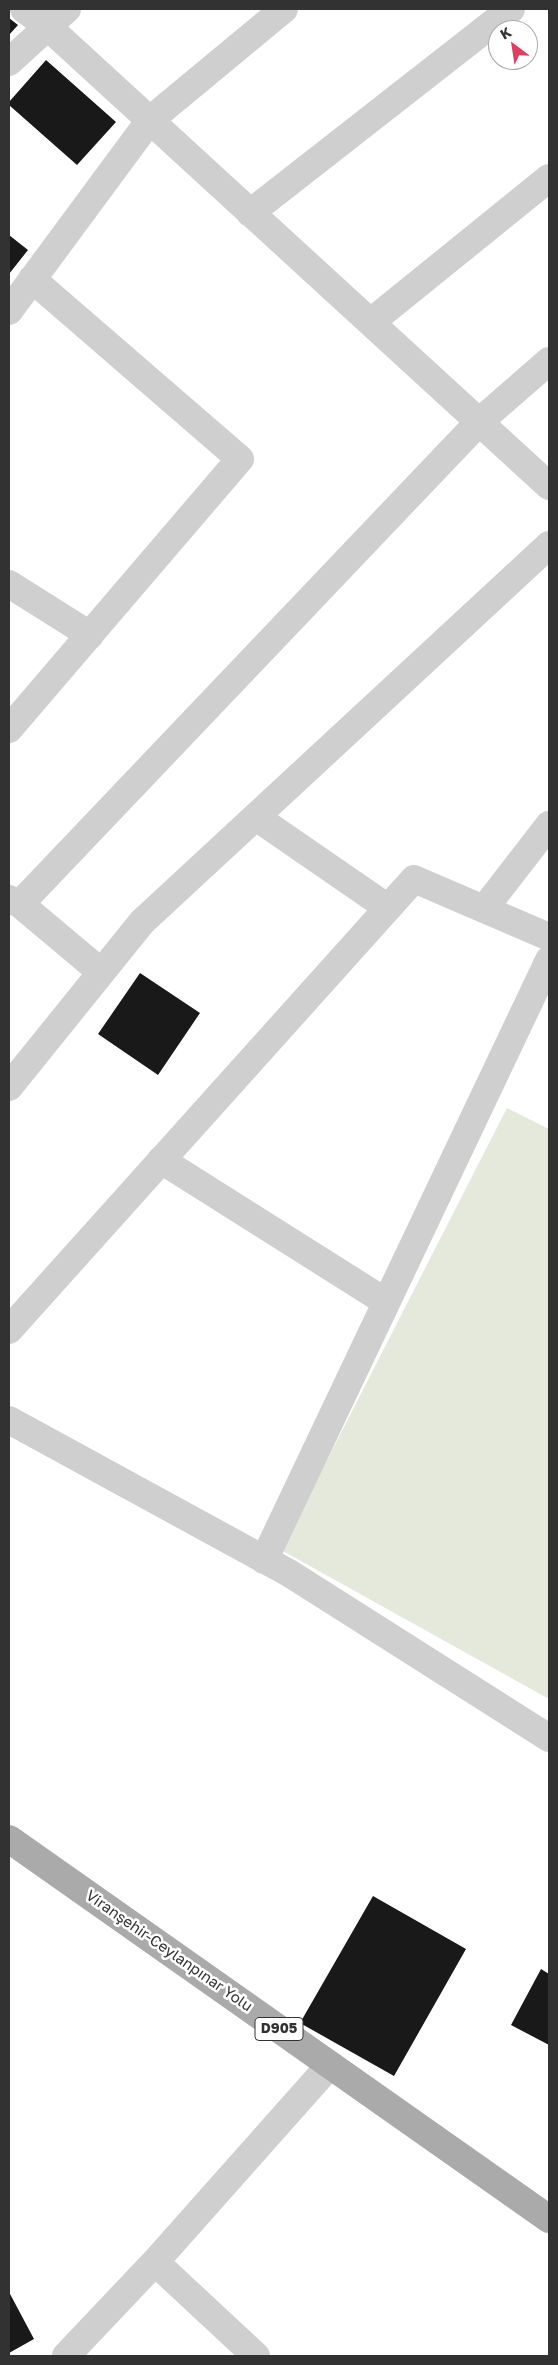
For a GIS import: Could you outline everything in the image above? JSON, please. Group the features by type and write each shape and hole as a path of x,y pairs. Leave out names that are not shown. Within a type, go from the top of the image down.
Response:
{"main road":[{"name":"Viranşehir-Ceylanpınar Yolu","path":"9,1839 549,2219"}],"street":[{"path":"24,9 57,18 150,120 549,486"},
{"path":"9,311 150,120 284,9"},
{"path":"250,213 511,9"},
{"path":"9,62 57,18"},
{"path":"371,322 549,178"},
{"path":"9,729 240,459 32,279"},
{"path":"102,972 15,901 479,422 549,361"},
{"path":"9,1087 142,922 549,545"},
{"path":"9,584 90,635"},
{"path":"256,817 388,908"},
{"path":"484,909 549,825"},
{"path":"9,1330 414,879 549,936"},
{"path":"264,1560 549,960"},
{"path":"161,1160 386,1302"},
{"path":"9,1420 289,1573 549,1738"},
{"path":"66,2356 154,2262 330,2065"},
{"path":"154,2262 256,2356"}],"shaded area":[{"path":"507,1108 549,1129 549,1699 281,1550"}],"building":[{"path":"9,18 18,25 9,35"},
{"path":"46,60 116,122 77,165 9,105 9,102"},
{"path":"9,235 28,250 9,274"},
{"path":"140,973 200,1013 158,1075 98,1034"},
{"path":"373,1896 466,1949 394,2076 300,2023"},
{"path":"541,1969 549,1974 549,2045 511,2025"},
{"path":"9,2292 34,2339 9,2353"}]}
